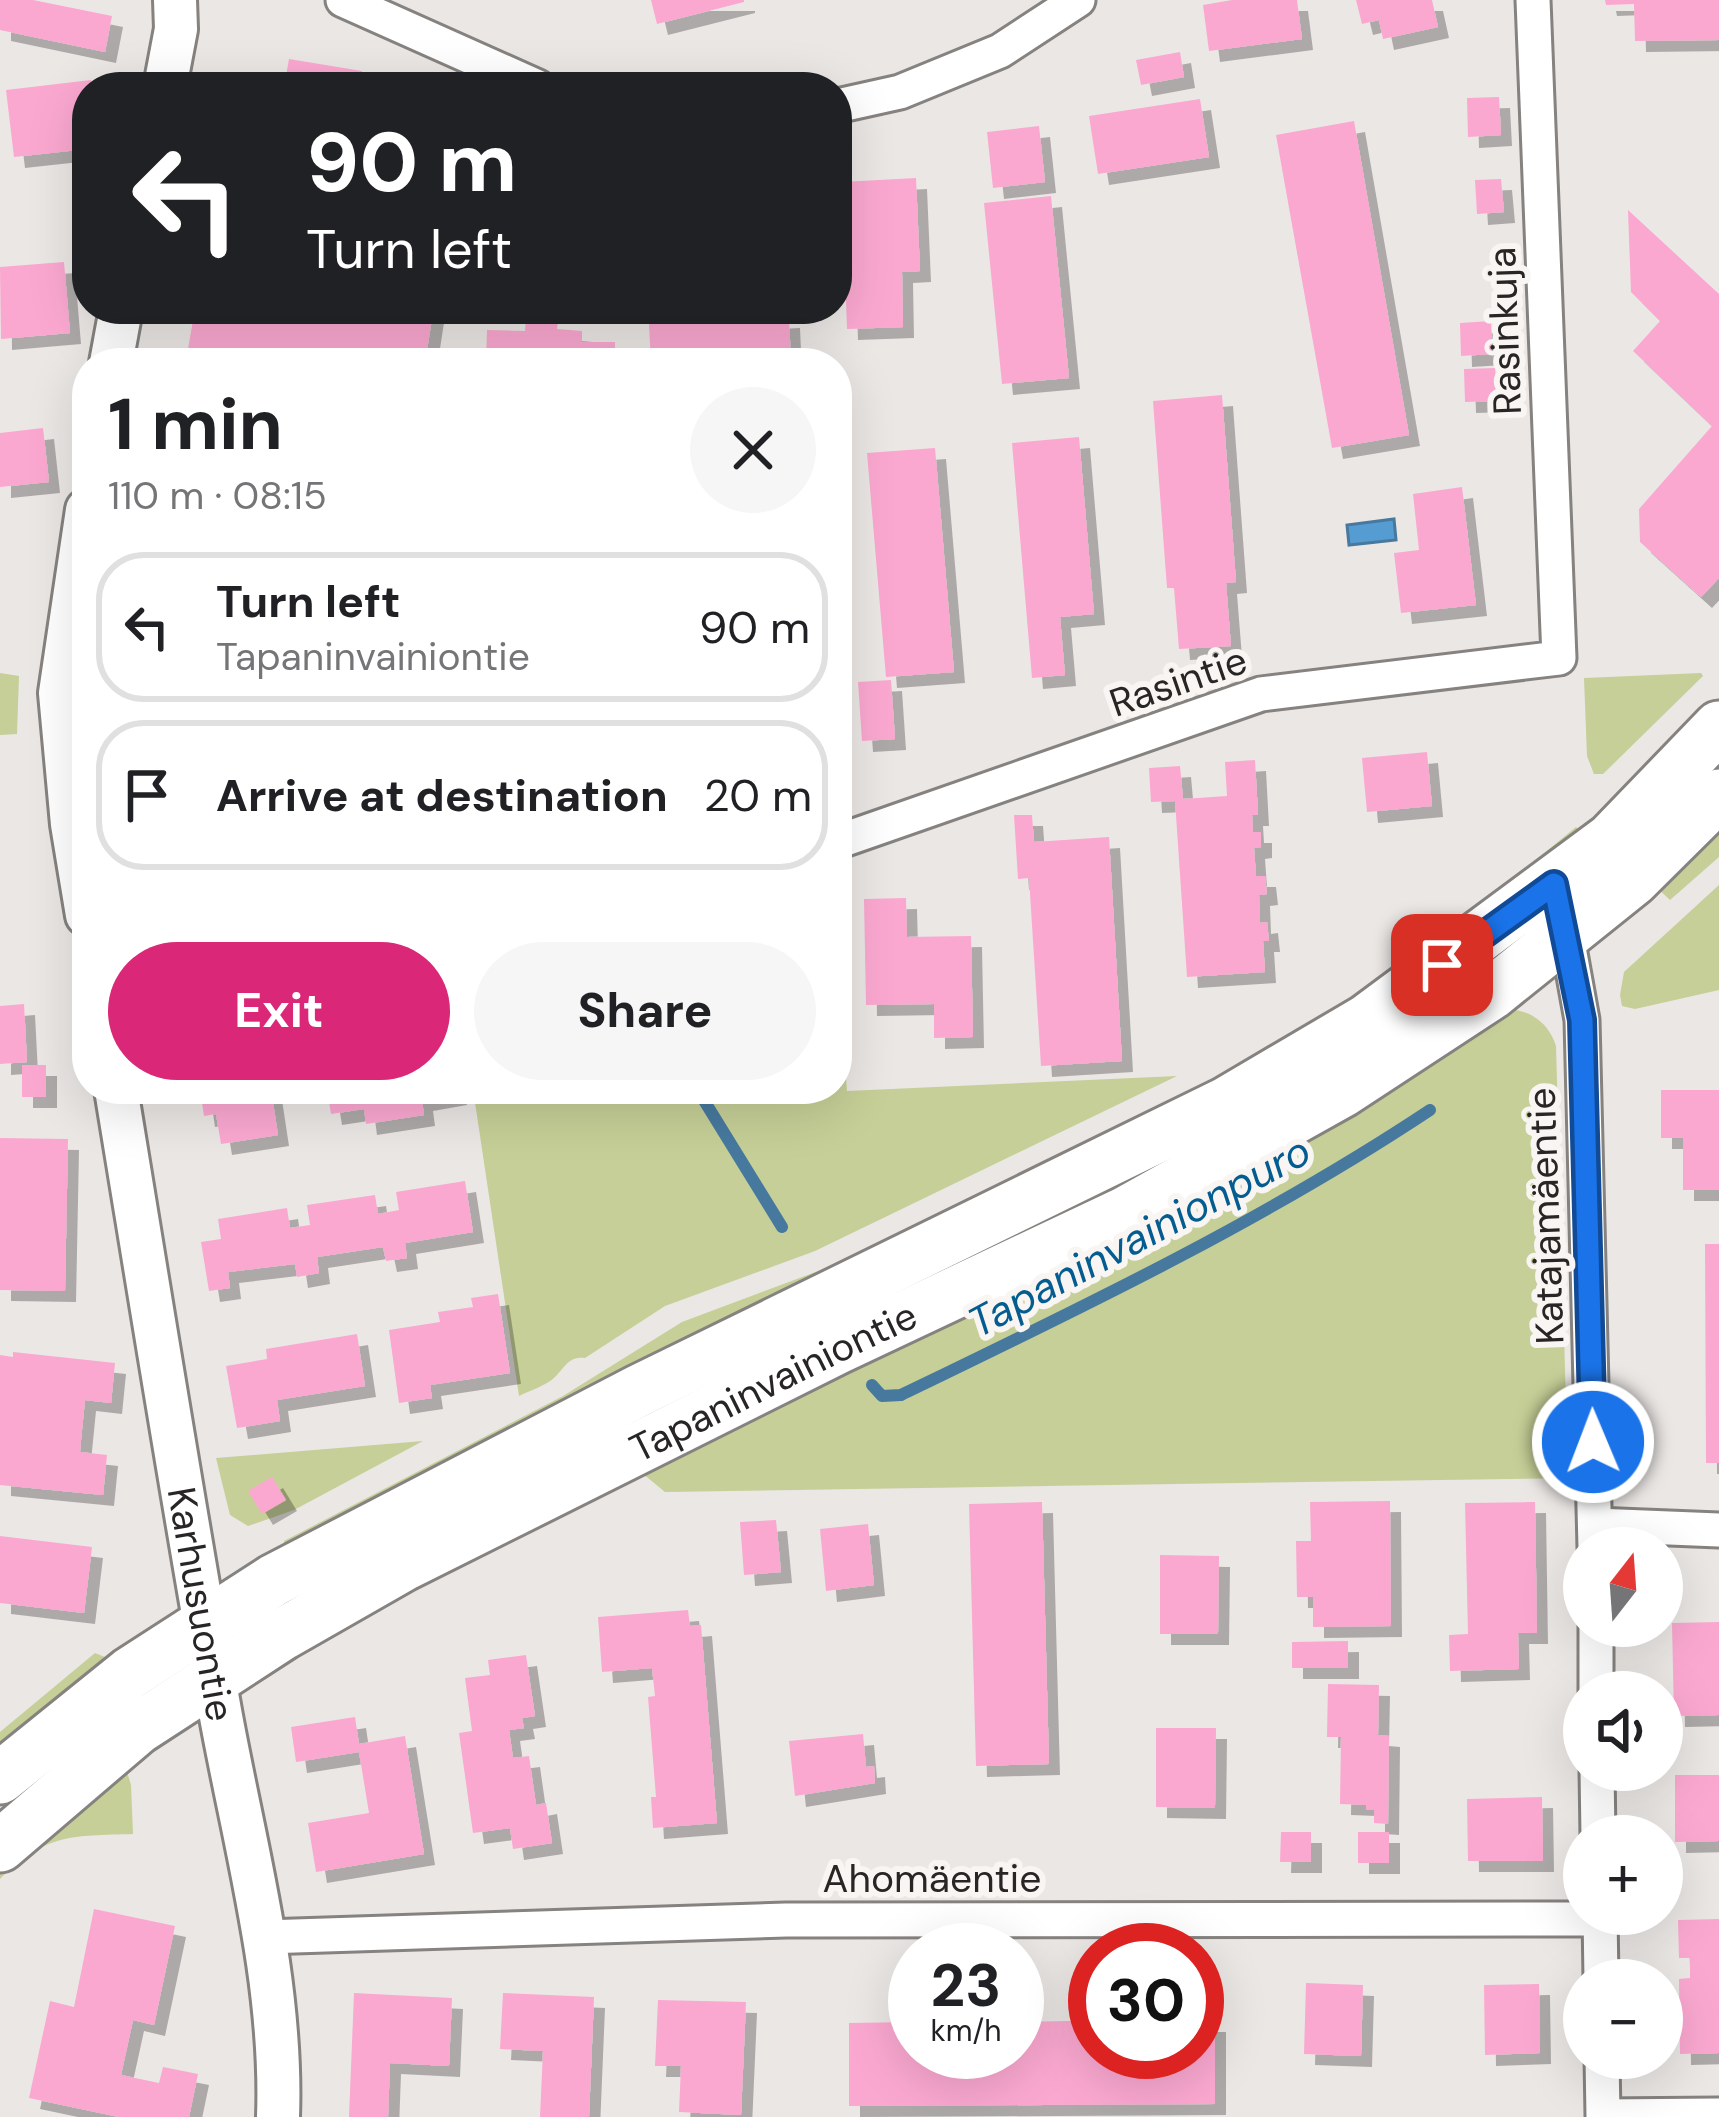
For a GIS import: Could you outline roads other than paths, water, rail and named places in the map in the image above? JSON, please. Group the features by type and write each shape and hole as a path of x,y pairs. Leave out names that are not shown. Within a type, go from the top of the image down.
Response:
{"main road":[{"name":"Tapaninvainiontie","path":"0,1778 130,1673 274,1580 640,1390 1226,1103 1366,1020 1611,839 1719,728"},
{"name":"Tapaninvainiontie","path":"0,1846 136,1729 283,1634 444,1545 838,1348 1126,1212 1278,1130 1491,994 1634,880 1719,795"}],"street":[{"path":"168,72 176,29 175,0"},
{"path":"343,0 504,72"},
{"path":"852,103 900,92 1000,51 1078,0"},
{"name":"Rasinkuja","path":"1532,0 1559,658"},
{"path":"72,612 60,693 72,720"},
{"name":"Rasintie","path":"852,837 1261,694 1559,658"},
{"name":"Katajamäentie","path":"1554,884 1582,1020 1595,1527"},
{"name":"Karhusuontie","path":"119,1104 205,1622 264,1937 278,2117"},
{"path":"1683,1532 1719,1530"},
{"name":"Ahomäentie","path":"264,1937 786,1920 1563,1916"},
{"path":"1602,2079 1603,2116 1719,2115"}],"water":[{"path":"1394,519 1396,540 1349,545 1347,525"}],"waterway":[{"name":"Tapaninvainionpuro","path":"706,1104 782,1227"},
{"name":"Tapaninvainionpuro","path":"872,1385 882,1396 901,1395 1036,1329 1237,1226 1430,1110"}]}
